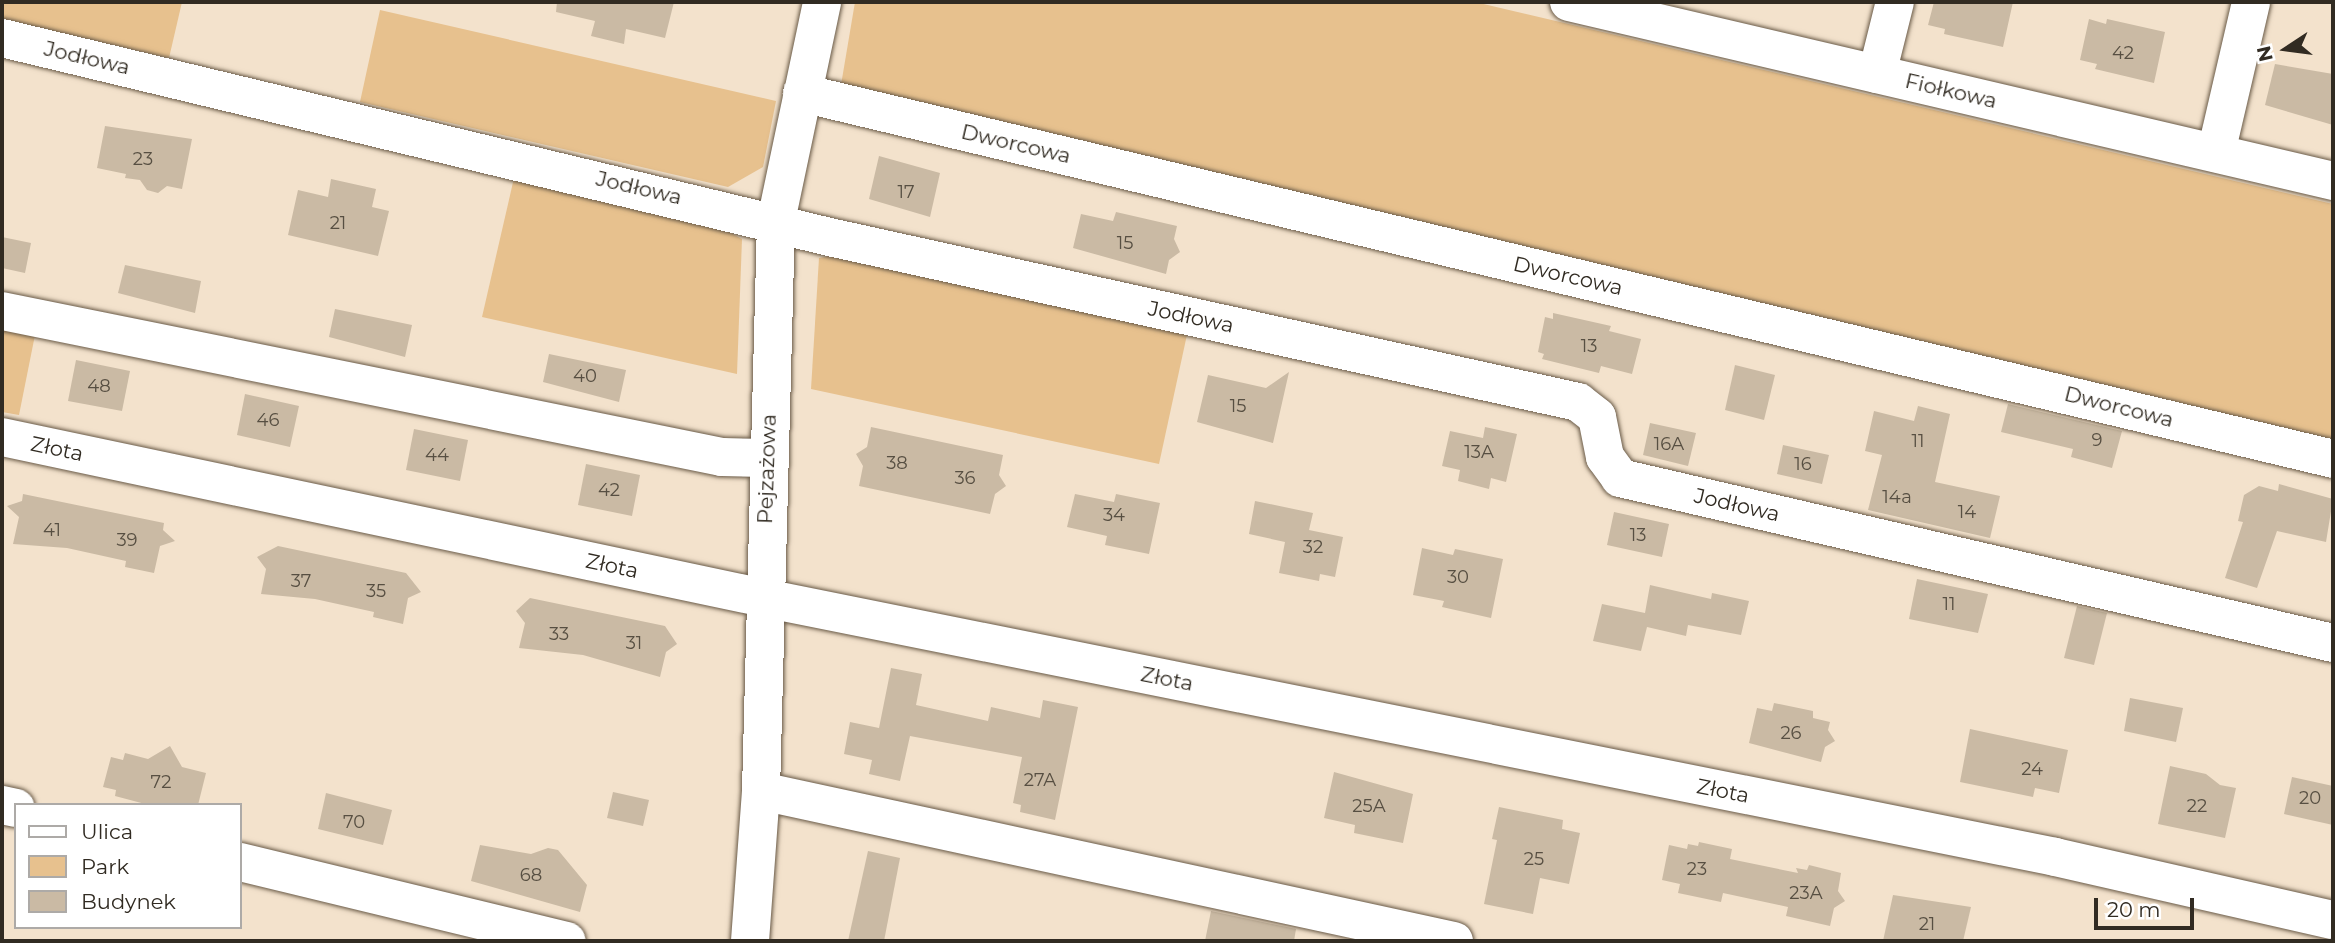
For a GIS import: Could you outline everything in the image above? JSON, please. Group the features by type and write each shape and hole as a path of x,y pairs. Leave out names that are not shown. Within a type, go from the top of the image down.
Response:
{"street":[{"name":"Pejzażowa","path":"750,941 761,791 767,458 776,221 822,2"},
{"name":"Fiołkowa","path":"1569,2 2333,181"},
{"path":"1877,74 1895,2"},
{"path":"2216,153 2251,2"},
{"name":"Jodłowa","path":"2,38 776,221 834,238 1578,402 1597,417 1609,469 1620,478 2333,643"},
{"name":"Dworcowa","path":"802,93 2333,459"},
{"path":"2,312 722,457 767,458"},
{"name":"Złota","path":"2,438 764,598 2055,857 2333,920"},
{"path":"761,791 1454,941"},
{"path":"242,862 567,941"}],"green space":[{"path":"2,2 182,2 169,58 2,19"},
{"path":"855,2 1475,2 2333,204 2333,452 841,85"},
{"path":"380,10 776,101 763,167 728,187 360,102"},
{"path":"514,178 714,224 742,239 737,374 482,317"},
{"path":"845,253 1188,330 1159,464 811,389 819,258"},
{"path":"2,323 36,330 19,415 2,412"}],"building":[{"path":"557,2 674,2 665,38 626,29 624,44 591,36 595,21 556,12"},
{"path":"1934,2 2013,2 2003,47 1944,34 1945,29 1928,25"},
{"path":"2089,19 2106,24 2107,19 2165,32 2154,83 2095,69 2097,64 2080,60"},
{"path":"2275,64 2333,74 2333,125 2265,105"},
{"path":"105,126 192,139 182,189 167,186 158,193 147,190 140,180 125,178 126,174 97,168"},
{"path":"879,156 940,173 930,217 869,199"},
{"path":"331,179 376,189 372,207 389,211 378,256 288,235 298,190 328,197"},
{"path":"1116,212 1177,226 1174,239 1180,252 1169,260 1166,274 1073,248 1081,214 1113,221"},
{"path":"2,237 31,243 25,273 2,268"},
{"path":"125,265 201,281 195,313 118,293"},
{"path":"335,309 412,325 405,357 329,337"},
{"path":"1553,313 1611,326 1609,331 1641,339 1632,374 1601,366 1599,373 1542,359 1544,354 1538,352 1545,317 1553,319"},
{"path":"549,354 626,370 619,402 543,382"},
{"path":"76,360 130,371 122,411 68,401"},
{"path":"1735,365 1775,375 1764,420 1725,410"},
{"path":"1289,372 1273,443 1197,422 1208,375 1266,388"},
{"path":"245,394 299,406 290,447 237,435"},
{"path":"2008,404 2122,431 2112,468 2071,457 2073,449 2001,432"},
{"path":"1918,406 1950,414 1935,482 2000,496 1990,538 1868,510 1882,455 1865,451 1874,411 1914,421"},
{"path":"1650,423 1696,433 1688,466 1643,455"},
{"path":"871,427 1003,455 999,475 1006,486 995,494 990,514 859,486 863,466 856,454 867,447"},
{"path":"1485,427 1517,434 1506,482 1491,478 1489,489 1458,481 1460,470 1442,466 1450,431 1483,438"},
{"path":"414,429 468,440 460,481 406,470"},
{"path":"1783,445 1829,455 1822,484 1777,474"},
{"path":"586,464 640,475 632,516 578,505"},
{"path":"2279,484 2333,499 2326,542 2277,531 2257,588 2225,578 2243,522 2238,521 2244,495 2259,486 2278,491"},
{"path":"23,494 164,523 163,530 175,541 160,546 154,573 125,567 126,561 67,548 13,544 19,517 7,506 22,501"},
{"path":"1075,494 1114,502 1116,494 1160,503 1149,554 1105,545 1107,536 1067,527"},
{"path":"1255,501 1313,513 1309,530 1343,537 1335,577 1320,574 1319,581 1279,573 1285,542 1249,534"},
{"path":"1614,512 1669,524 1662,557 1607,545"},
{"path":"278,546 406,573 421,592 408,598 403,624 373,617 374,612 315,599 261,594 266,569 257,557"},
{"path":"1422,548 1453,555 1455,549 1503,559 1491,618 1442,607 1444,601 1413,595"},
{"path":"1917,579 1988,594 1978,633 1909,619"},
{"path":"1650,585 1711,599 1712,593 1749,601 1741,635 1688,625 1686,636 1647,627 1641,651 1593,641 1602,604 1645,613"},
{"path":"530,598 665,626 677,644 666,652 660,677 583,655 519,648 525,623 516,611"},
{"path":"2077,606 2107,613 2094,665 2064,658"},
{"path":"891,668 922,674 916,705 988,721 991,707 1040,718 1043,700 1078,707 1055,820 1020,812 1021,805 1013,803 1022,757 910,736 900,781 869,774 872,760 844,754 850,722 879,728"},
{"path":"2130,698 2183,708 2176,742 2124,731"},
{"path":"1774,703 1813,711 1813,718 1830,722 1828,730 1835,741 1825,747 1821,762 1749,743 1757,708 1772,711"},
{"path":"1970,729 2068,750 2059,793 2035,788 2033,797 1960,782"},
{"path":"170,746 182,767 206,773 198,803 141,803 115,796 116,790 103,787 111,757 123,760 125,753 148,759"},
{"path":"2170,766 2206,774 2220,785 2236,788 2225,838 2158,824"},
{"path":"1334,772 1413,794 1403,843 1354,833 1355,825 1324,818"},
{"path":"2292,777 2333,786 2333,825 2284,814"},
{"path":"613,792 649,800 643,826 607,818"},
{"path":"326,793 392,810 383,845 318,829"},
{"path":"1499,807 1563,820 1562,829 1580,833 1569,884 1540,878 1533,914 1484,904 1497,840 1492,839"},
{"path":"1699,842 1732,849 1730,859 1798,873 1796,868 1807,870 1809,865 1841,873 1838,891 1845,901 1834,908 1830,926 1786,916 1788,907 1723,893 1721,902 1678,893 1680,884 1662,880 1669,845 1687,849 1688,844 1698,846"},
{"path":"480,845 531,854 548,848 558,850 587,885 580,912 471,881"},
{"path":"868,851 900,858 884,941 848,941"},
{"path":"1893,895 1971,907 1963,941 1883,941"},
{"path":"1211,911 1296,929 1294,941 1205,941"}]}
